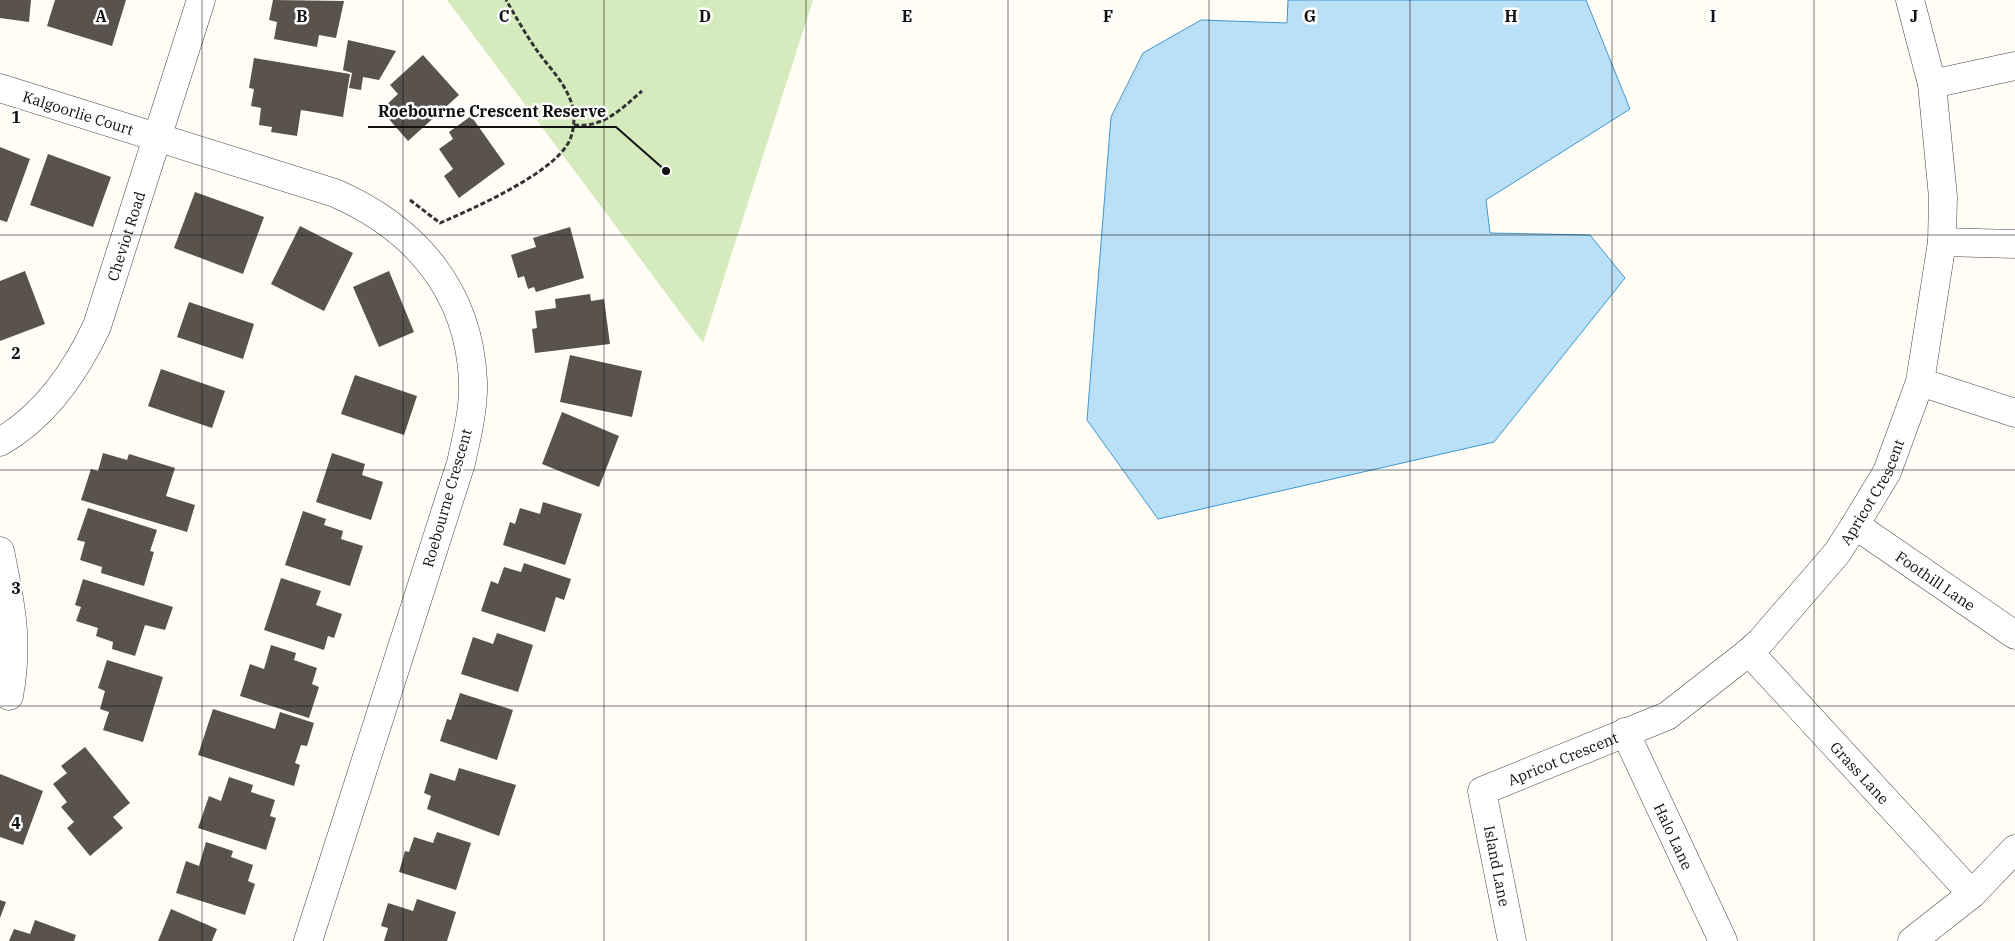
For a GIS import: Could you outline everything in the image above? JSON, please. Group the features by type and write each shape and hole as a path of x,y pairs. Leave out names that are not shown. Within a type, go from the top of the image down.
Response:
{"street":[{"name":"Cheviot Road","path":"0,442 32,419 54,397 87,347 106,297 201,0"},
{"name":"Apricot Crescent","path":"1482,792 1667,716 1749,652 1761,641 1837,553 1887,472 1920,382 1942,242 1943,197 1932,84 1910,0"},
{"path":"1932,84 2015,66"},
{"name":"Kalgoorlie Court","path":"0,88 158,136"},
{"name":"Roebourne Crescent","path":"158,136 335,192 361,204 382,218 404,234 428,258 459,313 469,347 473,382 470,421 461,463 308,941"},
{"path":"1942,242 2015,244"},
{"path":"1920,382 2015,412"},
{"name":"Foothill Lane","path":"1855,525 2015,635"},
{"path":"0,551 14,621 14,667 9,696"},
{"name":"Grass Lane","path":"1749,652 1972,894"},
{"name":"Halo Lane","path":"1625,732 1723,941"},
{"name":"Island Lane","path":"1482,792 1512,941"},
{"path":"1912,941 1972,894 2015,849"}],"path":[{"path":"402,195 440,223 506,193 554,160 571,138 574,125 572,106 564,86 538,51 506,0"},
{"path":"574,125 592,125 610,118 642,91"}],"green space":[{"path":"447,0 813,0 703,343"}],"water":[{"path":"1288,0 1586,0 1630,109 1486,200 1490,233 1590,235 1625,278 1494,442 1158,519 1087,420 1111,117 1143,53 1201,20 1287,23"}],"building":[{"path":"0,0 31,0 29,22 0,18"},
{"path":"55,0 126,0 112,46 47,26"},
{"path":"273,0 344,1 336,38 319,35 317,47 274,39 277,22 269,20"},
{"path":"348,40 396,51 379,80 363,77 361,90 349,88 352,73 343,70"},
{"path":"423,55 459,95 408,141 381,110 398,94 390,85"},
{"path":"254,58 350,74 343,117 301,110 297,136 271,132 272,127 259,125 261,108 251,106 254,89 249,88"},
{"path":"471,116 505,164 459,198 444,176 453,169 439,149 453,139 449,132"},
{"path":"0,147 30,159 7,222 0,220"},
{"path":"48,154 111,177 93,227 30,205"},
{"path":"195,192 264,217 243,274 174,248"},
{"path":"300,226 353,253 324,311 271,284"},
{"path":"570,227 584,278 536,292 534,287 528,289 524,276 518,278 511,255 536,247 533,238"},
{"path":"25,271 45,324 0,341 0,281"},
{"path":"389,271 414,332 379,347 353,287"},
{"path":"590,294 591,301 604,299 610,344 535,353 532,329 537,328 535,311 556,308 555,299"},
{"path":"189,302 254,324 243,359 177,337"},
{"path":"570,355 642,371 632,417 560,402"},
{"path":"161,369 225,391 212,428 148,406"},
{"path":"355,375 417,396 404,435 341,414"},
{"path":"562,412 619,436 599,487 542,464"},
{"path":"103,453 127,460 129,454 175,468 166,496 195,505 187,532 81,500 91,469 98,471"},
{"path":"332,453 365,464 362,475 383,482 371,520 316,502"},
{"path":"543,502 582,514 565,565 503,545 510,522 515,524 520,508 540,514"},
{"path":"88,508 157,530 150,551 154,552 144,586 101,573 102,567 80,560 85,542 77,540"},
{"path":"303,511 326,519 324,525 343,531 341,539 363,546 350,586 285,565"},
{"path":"524,563 571,579 564,600 556,597 545,632 481,611 491,581 498,584 504,567 521,572"},
{"path":"281,578 321,591 316,605 342,614 334,638 328,636 324,650 264,630"},
{"path":"83,579 173,607 165,630 145,625 135,656 112,649 113,642 96,636 98,628 76,621 81,607 75,605"},
{"path":"497,633 533,645 518,692 461,674 473,637 493,644"},
{"path":"271,645 296,653 294,660 317,668 312,684 319,687 309,718 240,696 250,664 264,669"},
{"path":"107,660 163,677 143,742 103,730 109,712 100,709 105,691 98,688"},
{"path":"460,693 513,710 497,760 440,741 447,719 451,720"},
{"path":"213,709 275,729 280,712 314,723 307,746 301,745 295,763 300,765 294,786 198,755"},
{"path":"85,747 130,803 113,817 123,828 90,856 67,828 74,822 61,807 67,802 53,784 67,773 61,766"},
{"path":"459,768 516,785 499,836 427,809 431,796 424,793 430,773 455,781"},
{"path":"0,774 43,791 23,845 0,837"},
{"path":"229,777 253,785 251,792 275,800 270,816 276,818 266,850 198,828 209,796 221,801"},
{"path":"437,832 471,843 456,890 399,872 405,851 409,852 414,837 433,843"},
{"path":"206,842 233,851 231,857 253,865 248,881 255,884 245,915 176,893 186,861 199,866"},
{"path":"417,899 456,912 447,941 384,941 388,928 381,926 388,903 413,911"},
{"path":"0,900 6,902 0,918"},
{"path":"171,909 217,929 212,941 158,941"},
{"path":"35,920 76,935 74,941 9,941 14,929 30,934"}],"place":[{"name":"Roebourne Crescent Reserve","path":"666,171"}]}
